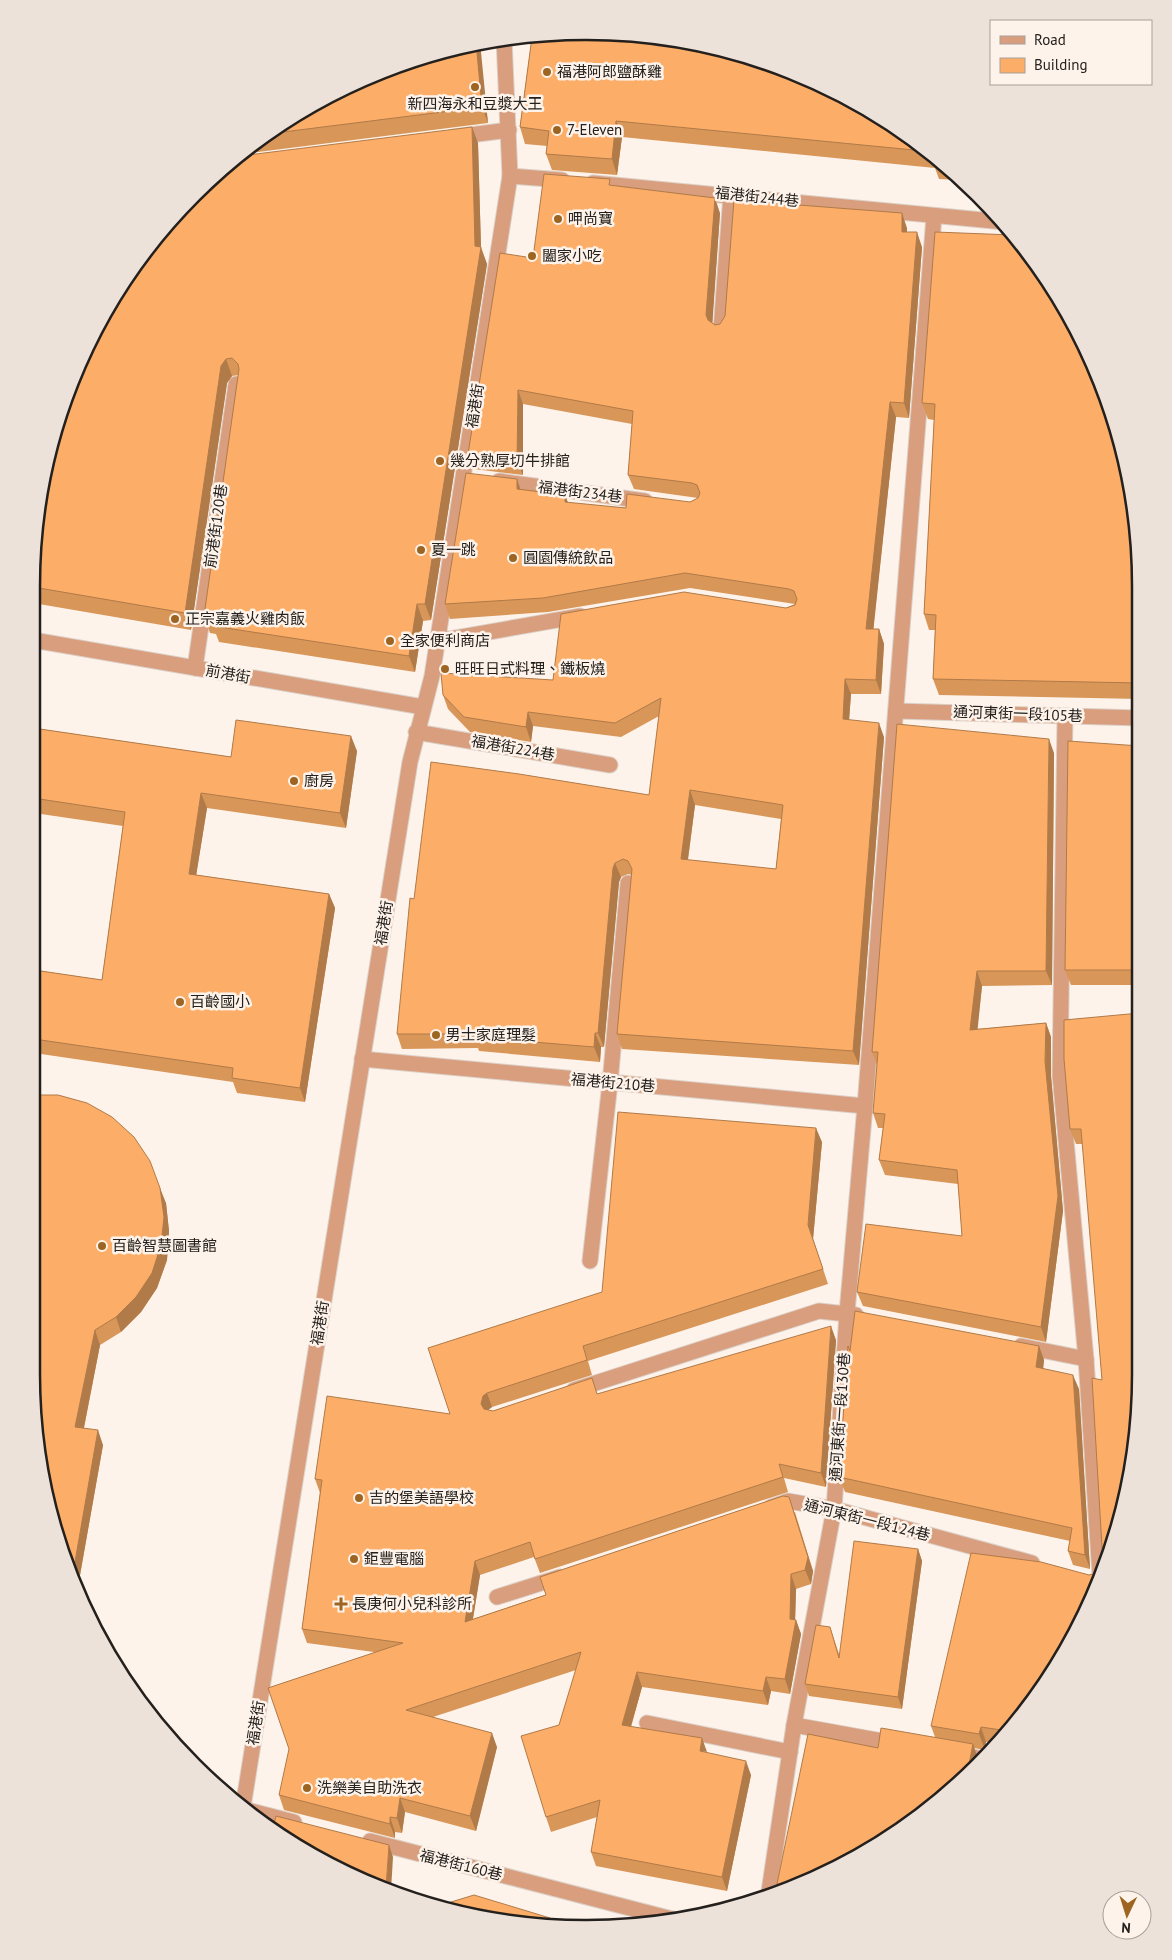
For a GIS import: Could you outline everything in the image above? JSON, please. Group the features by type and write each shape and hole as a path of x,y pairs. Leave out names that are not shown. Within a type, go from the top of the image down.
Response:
{"street":[{"name":"福港街","path":"244,1799 416,732 432,676 438,640 474,478 510,176 504,46"},
{"path":"441,138 508,130"},
{"name":"福港街244巷","path":"510,176 731,194 992,221"},
{"path":"721,330 731,194"},
{"name":"通河東街一段130巷","path":"770,1888 794,1725 834,1509 847,1313 866,1106 934,216"},
{"name":"前港街120巷","path":"195,668 236,384"},
{"name":"福港街234巷","path":"474,478 657,502"},
{"path":"438,640 593,614"},
{"name":"前港街","path":"40,641 423,708"},
{"name":"通河東街一段105巷","path":"896,711 1132,718"},
{"path":"1065,716 1060,1075 1086,1359 1095,1571"},
{"name":"福港街224巷","path":"416,732 610,765"},
{"path":"590,1261 610,1083 628,883"},
{"name":"福港街210巷","path":"362,1059 866,1106"},
{"path":"560,1395 819,1311 847,1313 866,1317"},
{"path":"1010,1344 1086,1359"},
{"name":"通河東街一段124巷","path":"760,1511 788,1501 834,1509 1050,1568"},
{"path":"497,1598 572,1573"},
{"path":"647,1723 790,1752"},
{"path":"794,1725 918,1747"},
{"path":"946,1752 975,1757"},
{"path":"265,1815 304,1825"},
{"name":"福港街160巷","path":"352,1837 657,1915"}],"building":[{"path":"586,40 622,41 693,50 762,69 827,96 859,113 914,150 616,121 612,159 546,154 549,131 520,127 531,43"},
{"path":"477,51 482,107 283,132 313,113 377,82 410,69"},
{"path":"472,127 475,246 481,247 425,604 417,604 409,656 213,626 214,618 204,616 239,369 238,364 232,358 226,359 221,366 185,613 40,588 41,550 50,479 69,410 96,345 132,283 175,226 226,175 252,154"},
{"path":"544,174 610,179 609,185 715,198 706,315 708,320 715,325 720,324 725,316 734,200 902,213 902,232 917,232 904,403 890,402 866,629 879,629 876,680 845,679 843,719 879,723 853,1051 617,1034 632,869 628,861 623,859 615,863 613,868 598,1033 595,1033 594,1047 473,1037 474,1034 397,1034 410,898 414,899 431,762 649,795 661,698 615,723 528,712 526,727 464,717 443,695 441,673 553,680 561,614 684,592 786,608 795,605 797,599 794,591 789,589 685,573 543,598 445,604 466,473 517,479 517,489 565,495 565,502 626,508 627,494 690,502 698,498 700,493 697,485 692,483 628,475 633,411 518,390 517,461 468,454 500,253 533,258","holes":["690,790 783,805 776,869 681,859"]},
{"path":"935,232 1004,235 1040,283 1059,313 1076,345 1103,410 1122,479 1131,550 1132,683 933,679 936,615 924,614 935,404 922,403"},
{"path":"236,720 351,736 340,813 201,793 189,874 329,894 300,1088 232,1078 233,1068 40,1040 40,971 102,980 125,812 40,799 40,729 231,757"},
{"path":"897,724 1049,739 1046,971 977,971 970,1030 1046,1023 1045,1061 1058,1196 1041,1327 857,1292 866,1224 962,1236 957,1170 879,1160 885,1114 873,1113 878,1052 872,1052"},
{"path":"1068,741 1132,745 1132,970 1065,970"},
{"path":"1132,1014 1131,1410 1122,1481 1102,1552 1092,1378 1102,1380 1081,1129 1070,1129 1064,1059 1064,1020"},
{"name":"百齡智慧圖書館","path":"40,1095 58,1095 87,1103 112,1117 134,1137 150,1161 160,1188 164,1217 161,1245 152,1273 136,1297 116,1317 95,1330 75,1427 98,1430 75,1564 50,1481 41,1410"},
{"path":"618,1112 816,1128 808,1225 823,1269 583,1346 587,1360 487,1393 483,1396 481,1404 484,1409 493,1411 592,1378 597,1394 831,1326 821,1473 779,1464 783,1477 535,1559 530,1542 475,1561 465,1622 546,1595 540,1577 783,1496 789,1497 808,1557 805,1570 791,1574 790,1619 796,1620 785,1679 766,1677 763,1691 637,1672 622,1725 702,1738 700,1751 746,1761 722,1877 591,1852 600,1800 546,1817 521,1736 559,1725 581,1652 406,1710 492,1733 470,1816 400,1798 397,1818 390,1817 390,1824 279,1795 289,1749 268,1688 403,1643 302,1629 322,1480 315,1479 327,1396 450,1414 428,1348 602,1292"},
{"path":"855,1311 1039,1346 1036,1367 1073,1375 1085,1555 1068,1551 1072,1528 839,1477 848,1346 850,1351"},
{"path":"854,1541 918,1549 898,1697 805,1684 816,1625 830,1627 839,1658"},
{"path":"971,1553 1041,1562 1089,1575 1094,1574 1076,1615 1059,1647 1040,1677 1000,1730 981,1727 979,1734 931,1726"},
{"path":"881,1728 973,1744 969,1763 946,1785 889,1828 827,1864 777,1884 808,1734 878,1748"},
{"path":"276,1816 389,1845 386,1882 345,1864 313,1847 274,1822"},
{"path":"474,1895 550,1918 479,1910 450,1902"}],"place":[{"name":"福港阿郎鹽酥雞","path":"547,72"},
{"name":"新四海永和豆漿大王","path":"475,87"},
{"name":"7-Eleven","path":"557,130"},
{"name":"呷尚寶","path":"558,219"},
{"name":"闔家小吃","path":"532,256"},
{"name":"幾分熟厚切牛排館","path":"440,461"},
{"name":"夏一跳","path":"421,550"},
{"name":"圓園傳統飲品","path":"513,558"},
{"name":"正宗嘉義火雞肉飯","path":"175,619"},
{"name":"全家便利商店","path":"390,641"},
{"name":"旺旺日式料理、鐵板燒","path":"445,669"},
{"name":"廚房","path":"294,781"},
{"name":"百齡國小","path":"180,1002"},
{"name":"男士家庭理髮","path":"436,1035"},
{"name":"百齡智慧圖書館","path":"102,1246"},
{"name":"吉的堡美語學校","path":"359,1498"},
{"name":"鉅豐電腦","path":"354,1559"},
{"name":"長庚何小兒科診所","path":"341,1604"},
{"name":"洗樂美自助洗衣","path":"307,1788"}]}
